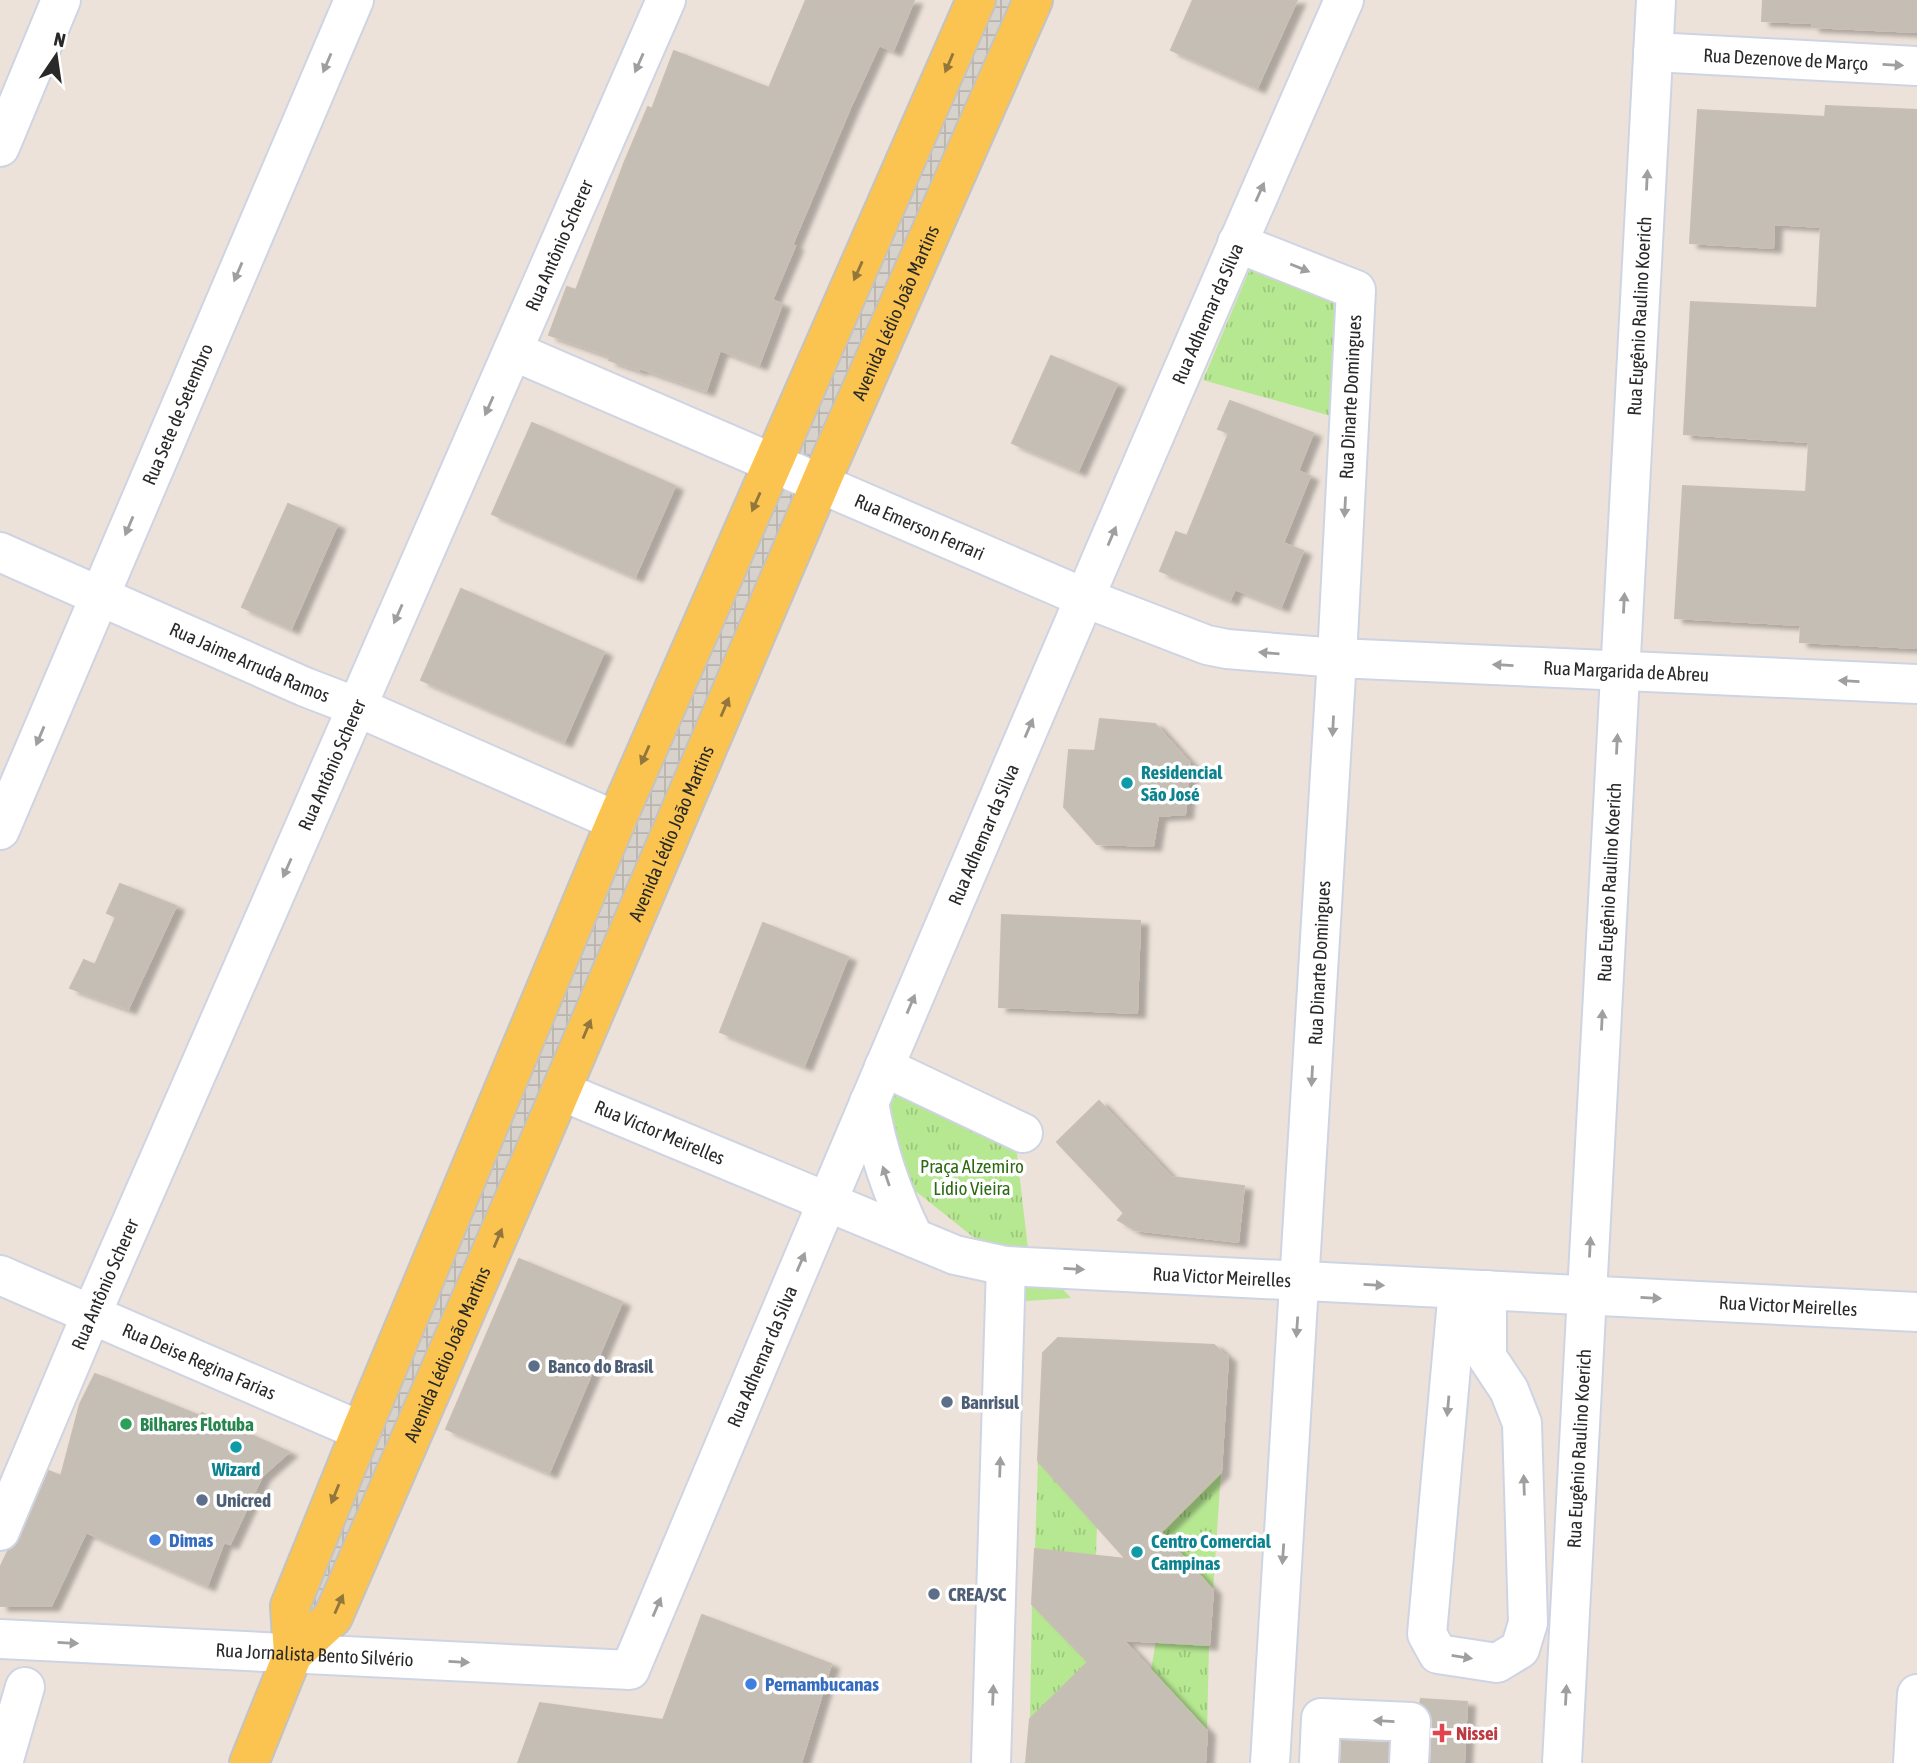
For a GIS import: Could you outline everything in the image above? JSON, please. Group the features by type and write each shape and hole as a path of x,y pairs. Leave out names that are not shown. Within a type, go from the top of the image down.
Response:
{"main road":[{"name":"Avenida Lédio João Martins","path":"250,1763 293,1654 290,1606 361,1431 616,821 976,0"},
{"name":"Avenida Lédio João Martins","path":"293,1654 333,1617 820,484 1033,0"}],"street":[{"path":"0,146 61,0"},
{"name":"Rua Sete de Setembro","path":"0,830 354,0"},
{"name":"Rua Antônio Scherer","path":"0,1531 91,1315 666,0"},
{"name":"Rua Adhemar da Silva","path":"630,1670 869,1102 1344,0"},
{"name":"Rua Eugênio Raulino Koerich","path":"1562,1763 1656,0"},
{"name":"Rua Dezenove de Março","path":"1653,52 1917,66"},
{"name":"Rua Dinarte Domingues","path":"1237,243 1356,290 1337,658 1270,1763"},
{"name":"Rua Emerson Ferrari","path":"513,351 1085,598 1207,645 1337,658"},
{"name":"Rua Jaime Arruda Ramos","path":"0,552 616,821"},
{"name":"Rua Margarida de Abreu","path":"1337,658 1917,684"},
{"path":"884,1067 1023,1133"},
{"name":"Rua Victor Meirelles","path":"561,1091 955,1255 1006,1266 1917,1312"},
{"path":"869,1102 891,1191 914,1238"},
{"path":"991,1763 1006,1266"},
{"name":"Rua Deise Regina Farias","path":"0,1275 361,1431"},
{"path":"1470,1355 1509,1390 1522,1423 1528,1623 1520,1649 1497,1663 1438,1654 1427,1634 1470,1355 1472,1289"},
{"name":"Rua Jornalista Bento Silvério","path":"0,1639 630,1670"},
{"path":"3,1763 25,1687"},
{"path":"1913,1763 1917,1694"},
{"path":"1319,1763 1321,1717 1412,1722 1409,1763"}],"green space":[{"path":"1252,264 1340,299 1331,416 1203,380"},
{"name":"Praça Alzemiro Lídio Vieira","path":"895,1087 1016,1146 1028,1249 977,1240 913,1189 891,1146 885,1114"},
{"path":"1024,1283 1057,1283 1071,1298 1026,1301"},
{"path":"1038,1461 1097,1526 1096,1555 1035,1549"},
{"path":"1221,1472 1213,1590 1161,1532"},
{"path":"1032,1604 1088,1662 1030,1719"},
{"path":"1156,1641 1209,1645 1207,1731 1151,1670"}],"shaded area":[{"path":"989,0 1025,0 319,1612 308,1609 377,1413"}],"building":[{"path":"806,0 914,0 893,51 879,45 850,108 792,245 795,246 772,300 782,304 759,365 720,350 706,391 609,360 610,356 549,335 567,287 576,290 625,161 648,107 652,109 674,51 769,88"},
{"path":"1193,0 1297,0 1257,88 1171,50"},
{"path":"1763,0 1917,0 1917,32 1812,27 1813,23 1762,21"},
{"path":"1826,106 1917,110 1917,648 1800,642 1801,625 1675,618 1683,486 1806,492 1809,442 1684,434 1691,302 1817,308 1821,227 1774,224 1773,248 1690,243 1698,110 1825,117"},
{"path":"1051,356 1117,384 1078,471 1012,443"},
{"path":"1230,401 1313,433 1298,471 1310,476 1283,543 1303,551 1281,607 1235,589 1230,600 1160,571 1176,532 1187,536 1229,433 1218,429"},
{"path":"532,423 675,486 635,577 492,514"},
{"path":"288,504 337,525 291,629 242,607"},
{"path":"461,589 604,652 564,742 421,680"},
{"name":"Residencial São José","path":"1100,719 1155,724 1190,763 1185,814 1158,816 1153,846 1097,844 1064,807 1069,750 1095,751"},
{"path":"120,884 176,906 128,1009 70,988 84,960 95,965 116,917 107,913"},
{"path":"1002,915 1140,921 1137,1013 999,1007"},
{"path":"763,923 848,957 804,1066 720,1032"},
{"path":"1099,1101 1171,1177 1244,1186 1238,1242 1135,1230 1118,1220 1124,1213 1057,1142"},
{"name":"Banco do Brasil","path":"519,1259 622,1302 549,1473 446,1429"},
{"name":"Centro Comercial Campinas","path":"1058,1338 1214,1345 1228,1358 1221,1472 1161,1532 1213,1590 1209,1645 1123,1640 1207,1731 1205,1763 1026,1763 1030,1719 1088,1662 1032,1604 1035,1549 1126,1559 1038,1461 1043,1353"},
{"path":"95,1374 200,1416 202,1413 289,1452 262,1476 230,1544 224,1542 207,1586 86,1532 51,1606 0,1606 0,1568 8,1551 14,1548 20,1539 49,1471 61,1476 80,1404"},
{"name":"Pernambucanas","path":"702,1615 831,1664 801,1763 518,1763 540,1703 663,1720"},
{"name":"Nissei","path":"1421,1699 1467,1702 1464,1763 1431,1763 1433,1722 1430,1711 1420,1703"},
{"path":"1342,1741 1388,1743 1387,1763 1341,1763"}],"place":[{"name":"Residencial São José","path":"1127,783"},
{"name":"Banco do Brasil","path":"534,1366"},
{"name":"Banrisul","path":"947,1402"},
{"name":"Bilhares Flotuba","path":"126,1424"},
{"name":"Wizard","path":"236,1447"},
{"name":"Unicred","path":"202,1500"},
{"name":"Dimas","path":"155,1540"},
{"name":"Centro Comercial Campinas","path":"1137,1552"},
{"name":"CREA/SC","path":"934,1594"},
{"name":"Pernambucanas","path":"751,1684"},
{"name":"Nissei","path":"1442,1733"}]}
